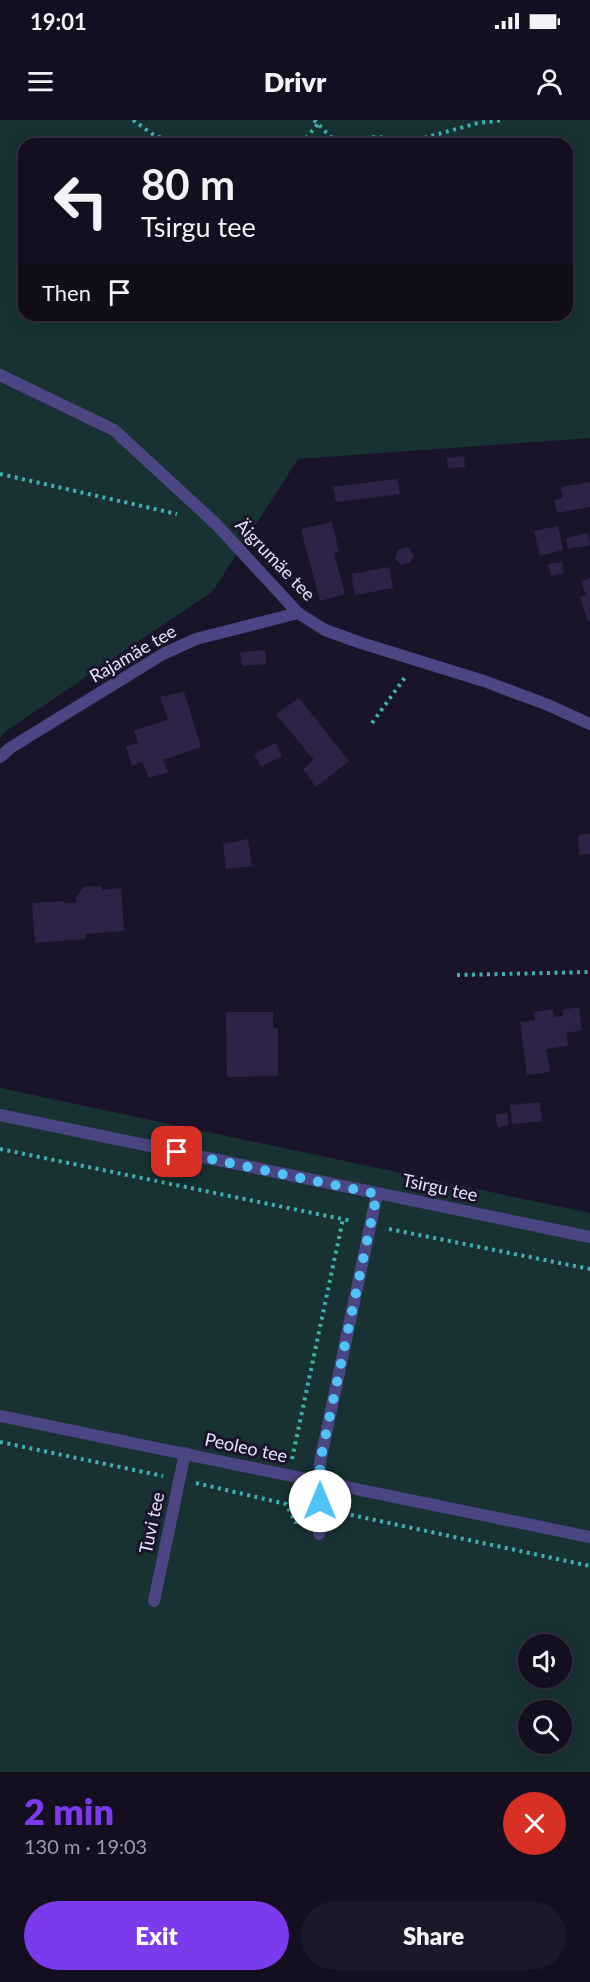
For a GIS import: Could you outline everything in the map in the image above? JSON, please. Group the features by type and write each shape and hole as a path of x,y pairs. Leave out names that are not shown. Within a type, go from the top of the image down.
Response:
{"street":[{"name":"Äigrumäe tee","path":"0,375 114,430 216,525 298,613 325,630 484,681 548,705 590,724"},
{"name":"Rajamäe tee","path":"0,757 10,748 163,654 196,639 298,613"},
{"name":"Tsirgu tee","path":"0,1115 590,1238"},
{"path":"320,1534 320,1462 377,1194"},
{"name":"Peoleo tee","path":"0,1416 590,1537"},
{"name":"Tuvi tee","path":"154,1601 185,1453"}],"path":[{"path":"133,120 155,136 163,138"},
{"path":"424,138 478,123 504,120"},
{"path":"305,138 316,121 332,138"},
{"path":"367,138 389,138"},
{"path":"0,474 216,525"},
{"path":"372,723 418,661"},
{"path":"457,975 590,972"},
{"path":"0,1149 590,1269"},
{"path":"343,1219 289,1476 286,1504 295,1522 320,1520 347,1514 590,1566"},
{"path":"0,1442 286,1504"}],"green space":[{"path":"0,120 590,120 590,438 298,459 213,591 0,737"},
{"path":"0,1088 590,1213 590,1772 0,1772"}],"building":[{"path":"464,456 465,467 448,468 447,458"},
{"path":"397,479 400,494 336,502 333,487"},
{"path":"590,482 590,507 557,513 554,500 563,498 561,487"},
{"path":"332,522 339,552 334,553 345,594 320,601 301,529"},
{"path":"558,526 563,550 540,556 534,531"},
{"path":"588,533 590,545 568,549 566,538"},
{"path":"408,547 414,555 410,563 401,565 395,558 398,550"},
{"path":"562,562 564,573 551,576 548,564"},
{"path":"389,567 393,588 355,595 351,574"},
{"path":"590,578 590,621 588,622 580,597 586,595 581,581"},
{"path":"265,650 266,664 242,666 240,652"},
{"path":"184,692 201,747 163,760 168,772 149,778 142,761 132,766 126,746 138,743 134,730 168,720 160,697"},
{"path":"299,698 349,761 316,787 303,769 314,760 276,714"},
{"path":"276,743 282,756 261,767 254,754"},
{"path":"590,834 590,854 579,855 578,835"},
{"path":"248,839 252,866 226,869 223,844"},
{"path":"102,886 102,890 121,888 124,931 86,934 85,939 35,943 32,903 65,901 64,903 76,903 76,897 84,887"},
{"path":"579,1007 582,1030 566,1033 568,1046 546,1049 550,1072 527,1075 520,1022 535,1020 534,1012 553,1009 554,1017 563,1016 562,1010"},
{"path":"226,1012 273,1012 273,1028 278,1028 278,1076 227,1077"},
{"path":"540,1102 542,1121 512,1124 510,1105"},
{"path":"507,1113 509,1125 498,1128 495,1115"}],"route":[{"path":"177,1152 377,1194 320,1462 320,1501"}]}
